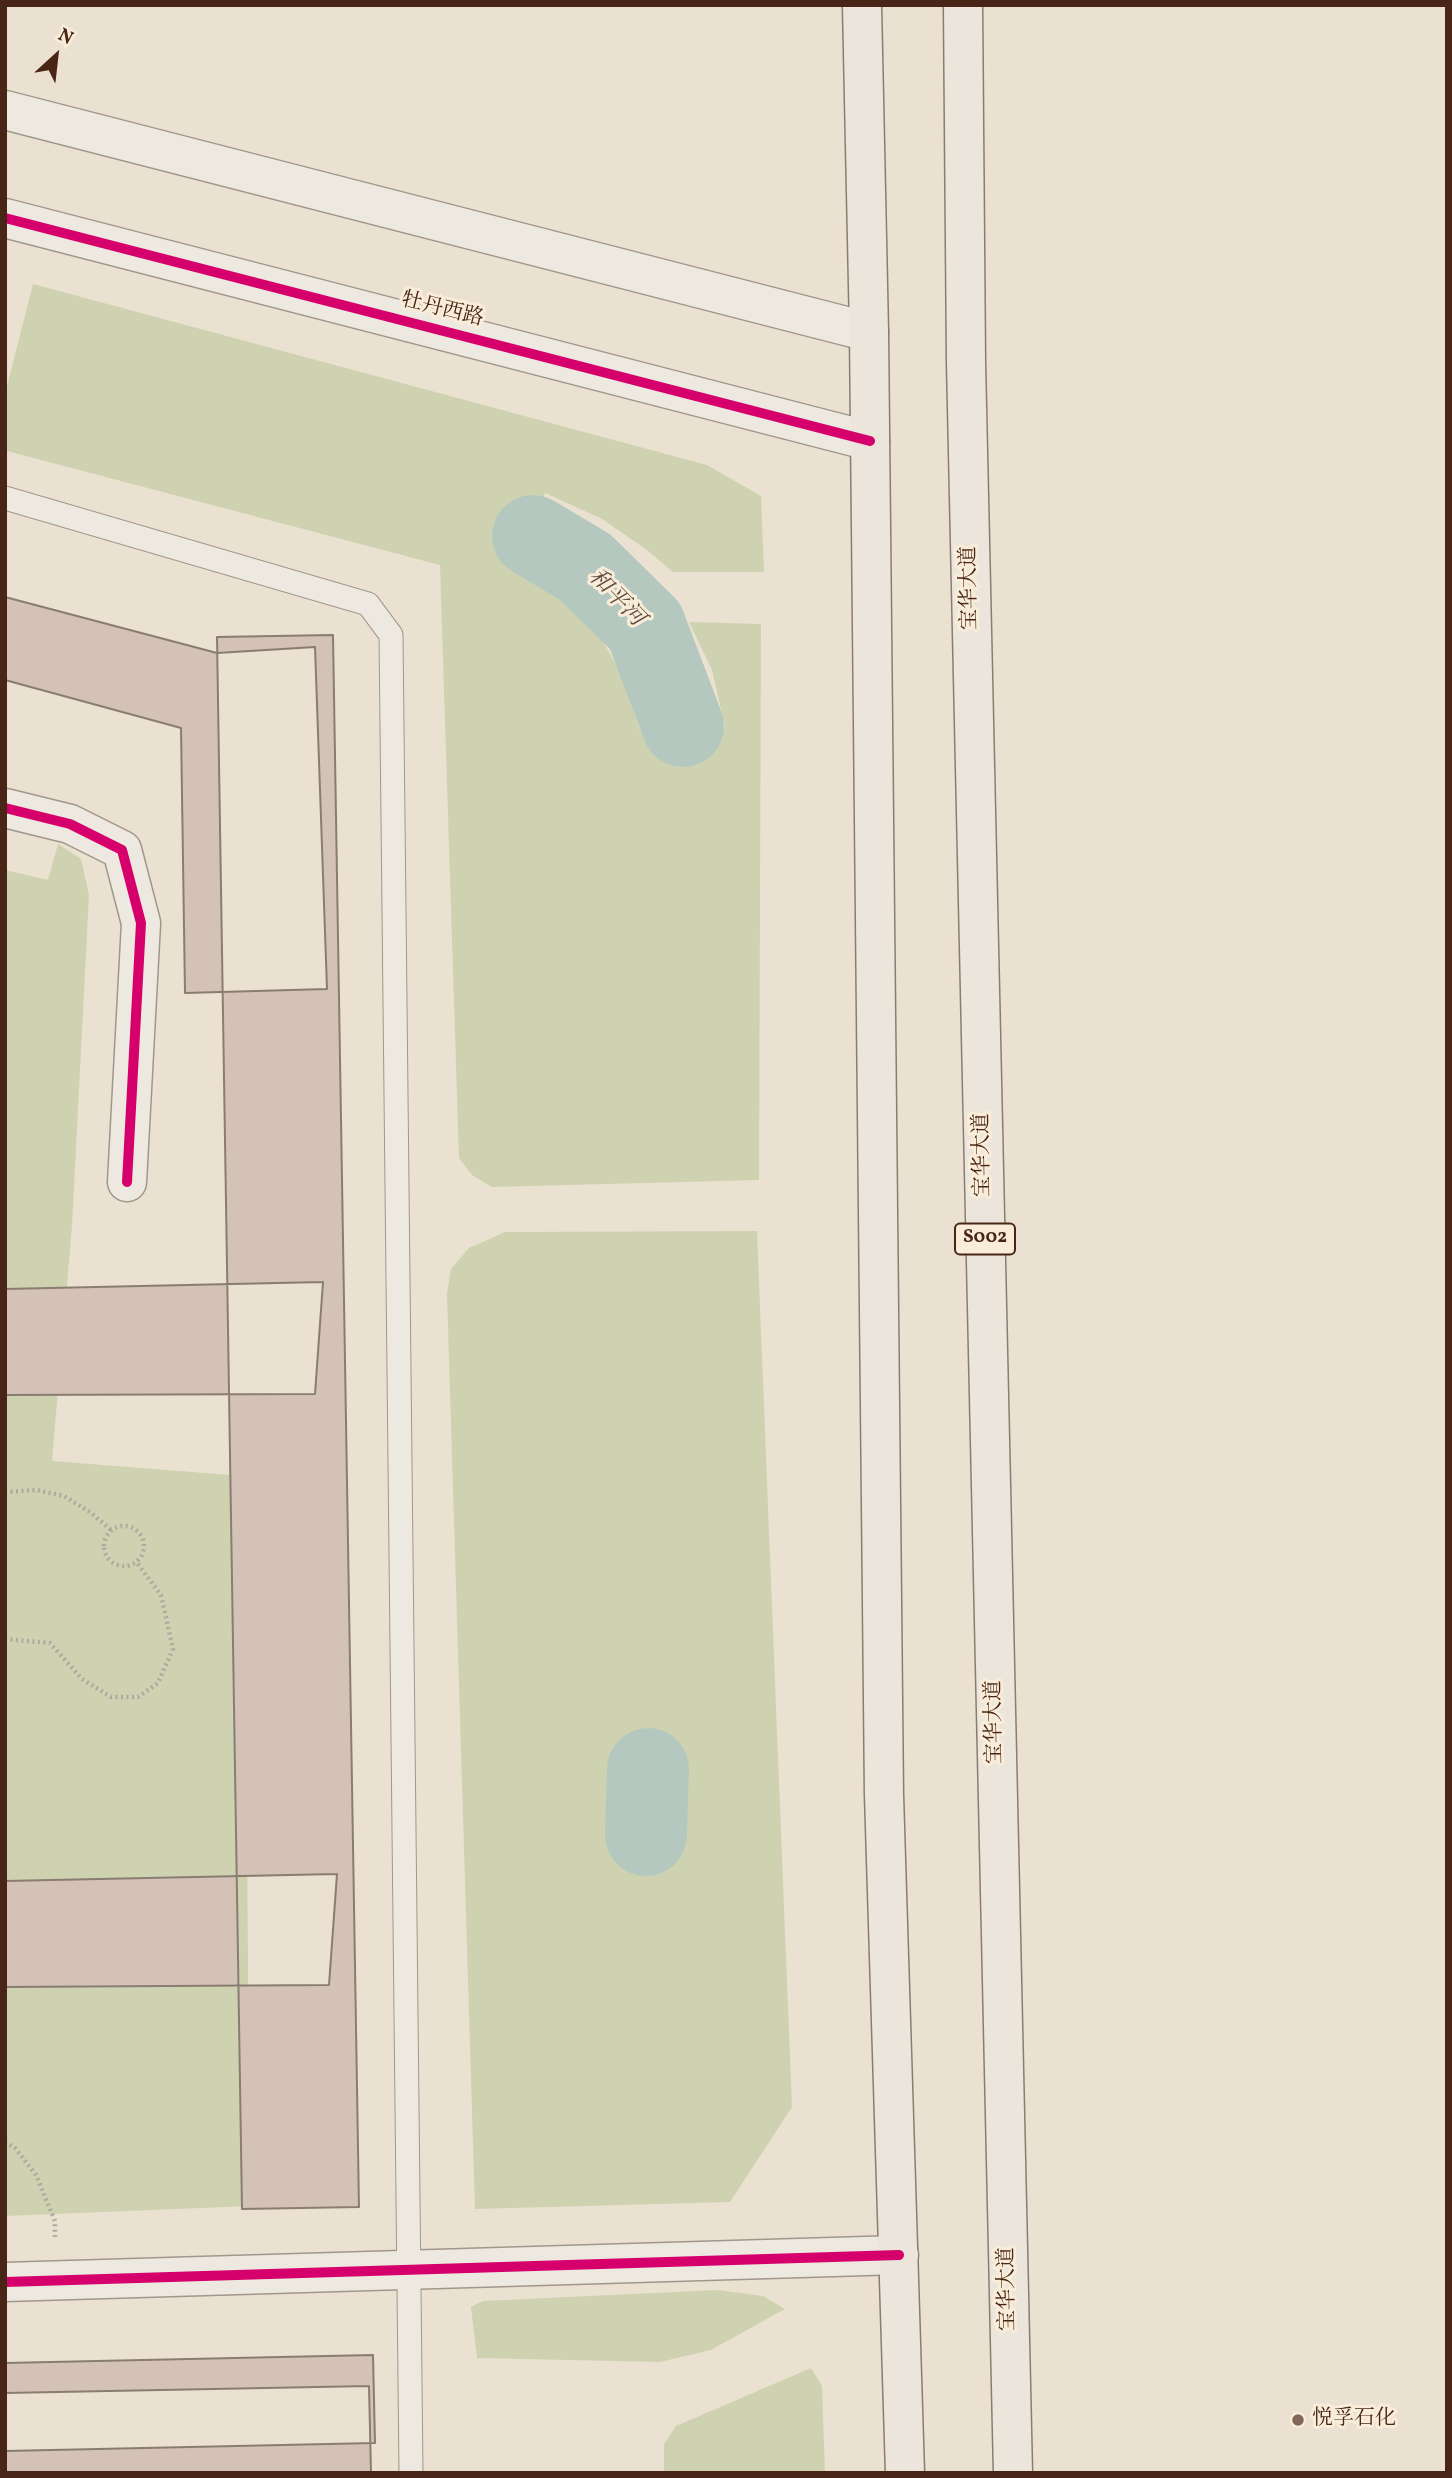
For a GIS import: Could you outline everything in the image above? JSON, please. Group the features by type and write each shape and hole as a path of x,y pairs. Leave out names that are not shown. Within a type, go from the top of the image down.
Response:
{"main road":[{"path":"862,5 869,332 884,1795 905,2473"},
{"name":"宝华大道","path":"962,5 966,362 1013,2473"}],"street":[{"path":"5,110 869,332"},
{"name":"牡丹西路","path":"5,218 870,441"},
{"path":"5,807 70,824 122,850 141,923 127,1182"},
{"path":"5,2281 899,2255"}],"lane":[{"path":"5,498 368,604 391,635 411,2473"}],"path":[{"path":"5,1492 37,1490 64,1496 90,1512 111,1530"},
{"path":"123,1525 135,1529 143,1539 144,1552 137,1563 125,1567 113,1564 105,1554 104,1541 111,1530 123,1525"},
{"path":"5,1639 50,1643 82,1679 111,1697 138,1697 158,1683 173,1649 161,1595 137,1563"},
{"path":"5,2142 15,2148 36,2175 55,2221 56,2280"}],"green space":[{"path":"33,284 707,465 761,496 764,572 673,572 602,519 545,493 523,568 565,591 599,634 622,676 640,730 725,727 712,670 689,622 761,624 759,1180 492,1187 472,1175 459,1158 440,565 7,451 5,394"},
{"path":"58,844 81,859 89,895 72,1226 52,1461 244,1476 250,2206 5,2216 5,870 48,880"},
{"path":"757,1231 792,2107 730,2202 475,2209 447,1293 451,1269 469,1248 505,1232"},
{"path":"718,2290 763,2296 785,2309 711,2350 660,2362 477,2358 471,2307 483,2301"},
{"path":"811,2368 822,2386 825,2473 664,2473 664,2444 676,2426"}],"building":[{"path":"5,597 217,653 315,647 327,989 185,993 181,728 5,680"},
{"path":"333,635 359,2207 242,2209 217,637"},
{"path":"323,1282 315,1394 5,1395 5,1289"},
{"path":"337,1874 329,1985 5,1987 5,1881"},
{"path":"373,2355 375,2443 5,2451 5,2363"},
{"path":"369,2386 371,2473 5,2473 5,2393"}],"waterway":[{"name":"和平河","path":"533,536 585,567 645,626 683,726"},
{"name":"和平河","path":"646,1835 648,1769"}],"cycle path":[{"path":"5,218 870,441"},
{"path":"5,808 70,824 122,850 141,923 127,1182"},
{"path":"5,2282 899,2255"}],"place":[{"name":"悦孚石化","path":"1298,2420"}]}
